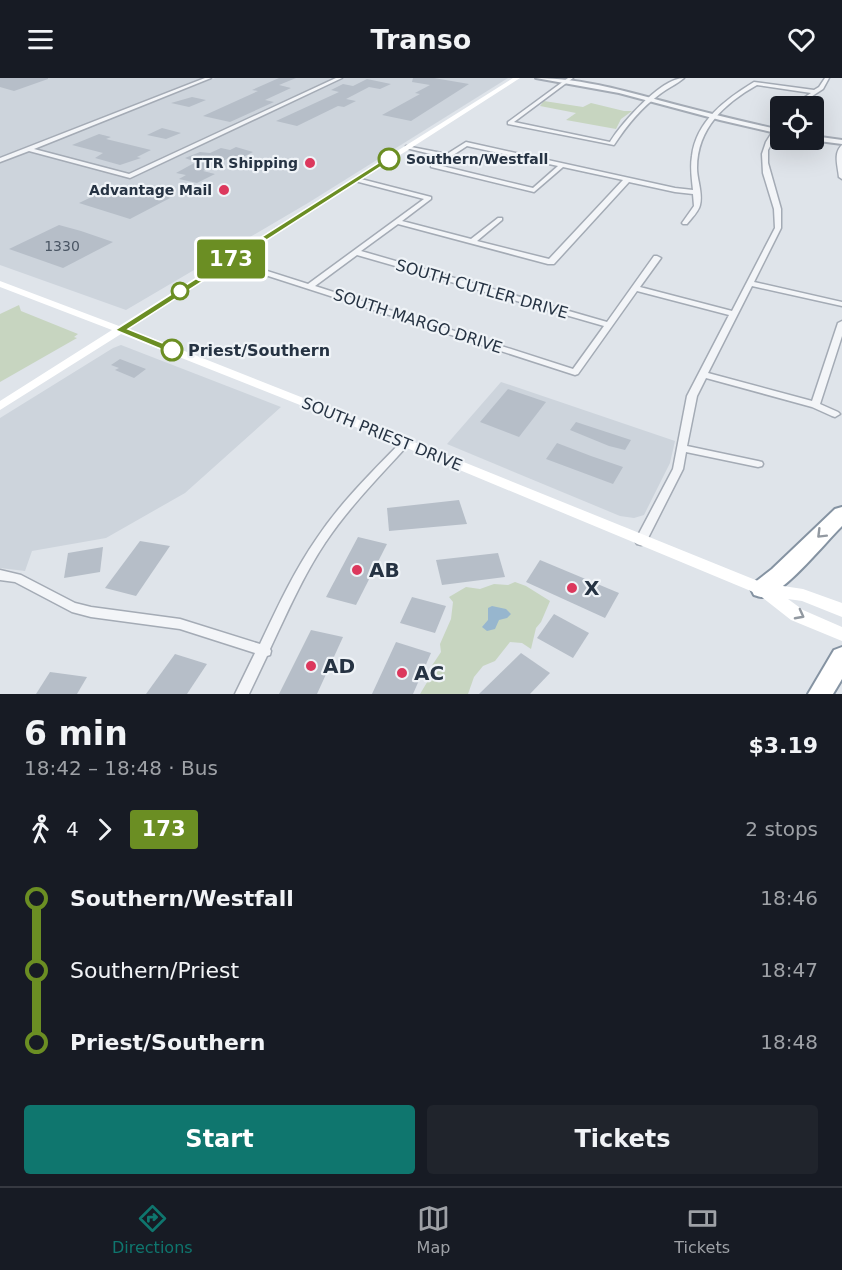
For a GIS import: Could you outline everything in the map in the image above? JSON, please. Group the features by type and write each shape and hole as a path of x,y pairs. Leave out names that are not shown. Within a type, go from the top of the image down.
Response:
{"highway":[{"path":"762,589 780,575 842,514"},
{"path":"821,694 842,657"}],"main road":[{"path":"0,406 517,78"},
{"name":"SOUTH PRIEST DRIVE","path":"0,284 501,481 641,541 762,589 802,595 842,610"},
{"name":"SOUTH PRIEST DRIVE","path":"762,589 797,615 842,634"}],"street":[{"path":"0,160 209,78"},
{"path":"29,148 130,176 340,78"},
{"path":"540,78 620,92 713,117 770,128"},
{"path":"572,78 510,123 612,144 627,119 682,78"},
{"path":"809,96 827,78"},
{"path":"685,223 697,206 695,147 703,130 730,99 756,83 815,92"},
{"path":"824,140 842,142"},
{"path":"641,541 678,469 688,407 776,234 779,221 765,159 765,152 770,143"},
{"path":"562,165 534,190 433,166 466,144 562,165 628,180 697,192"},
{"path":"408,147 448,156"},
{"path":"842,147 839,154 842,177"},
{"path":"310,286 429,198 357,180"},
{"path":"397,222 551,262 628,180"},
{"path":"473,242 500,219"},
{"name":"SOUTH CUTLER DRIVE","path":"356,252 608,325"},
{"path":"608,325 657,258"},
{"name":"SOUTH MARGO DRIVE","path":"230,260 239,266 310,286 575,372 608,325"},
{"path":"751,283 842,304"},
{"path":"635,288 734,314"},
{"path":"814,405 842,323"},
{"path":"832,351 842,354"},
{"path":"704,374 814,405 835,414"},
{"path":"242,694 307,562 321,540 343,510 405,443"},
{"path":"683,448 758,464"},
{"path":"0,575 17,578 72,607 91,612 180,624 265,651"}],"shaded area":[{"path":"0,78 203,78 0,157"},
{"path":"215,78 508,78 308,203 126,310 0,265 0,163"},
{"path":"121,345 281,407 185,493 106,538 32,551 25,571 0,568 0,418"},
{"path":"501,382 675,441 670,463 644,515 634,518 620,516 447,444"}],"green space":[{"path":"544,101 583,107 591,103 632,111 621,119 616,129 566,120 576,113 540,106"},
{"path":"19,305 21,311 78,334 74,337 77,338 0,382 0,314"},
{"path":"515,582 550,601 536,628 531,649 522,643 510,642 495,661 483,666 474,677 468,694 420,694 429,679 431,667 441,652 440,644 451,619 453,602 449,597 466,587 480,589 494,584 508,585"}],"water":[{"path":"492,606 506,609 511,614 499,620 495,629 487,631 482,627 488,620 488,608"}],"building":[{"path":"0,78 48,79 14,91 0,87"},
{"path":"279,78 296,78 279,85 291,88 265,100 274,102 230,122 203,116 258,91 252,90"},
{"path":"413,78 434,78 469,84 411,121 382,115 420,94 415,93 430,85 412,82"},
{"path":"367,79 391,84 380,89 369,87 346,99 356,101 344,107 338,106 297,126 276,121 339,92 331,90 343,84 353,86"},
{"path":"192,97 206,100 189,107 171,103"},
{"path":"162,128 181,133 166,139 147,135"},
{"path":"99,134 111,137 106,139 151,150 137,157 141,158 120,165 95,158 103,153 72,145"},
{"path":"236,147 253,152 237,160 229,158 203,171 215,174 197,183 179,179 186,175 176,173 196,162 185,158 200,152 210,153 221,148 230,150"},
{"path":"143,185 170,193 166,195 172,197 130,219 79,203 110,188"},
{"path":"59,225 113,242 63,268 9,249"},
{"path":"120,359 146,369 134,378 115,370 119,368 111,365"},
{"path":"508,389 546,402 519,437 480,422"},
{"path":"576,422 631,440 625,450 609,446 570,430"},
{"path":"557,443 623,467 613,484 546,459"},
{"path":"459,500 467,524 389,531 387,508"},
{"name":"AB","path":"358,537 387,544 356,605 326,597"},
{"path":"140,541 170,546 136,596 105,588"},
{"path":"103,547 100,572 64,578 68,553"},
{"path":"498,553 505,577 442,585 436,560"},
{"name":"X","path":"540,560 619,593 605,618 526,582"},
{"path":"412,597 446,606 435,633 400,623"},
{"path":"554,614 589,633 573,658 537,638"},
{"name":"AD","path":"311,630 343,637 317,694 279,694"},
{"name":"AC","path":"396,642 431,653 413,694 372,694"},
{"path":"521,653 550,673 530,694 479,694"},
{"path":"175,654 207,664 187,694 146,694"},
{"path":"50,672 87,677 77,694 36,694"}],"bus line":[{"name":"173","path":"172,350 120,330 389,159"}],"place":[{"name":"Southern/Westfall","path":"389,159"},
{"name":"TTR Shipping","path":"310,163"},
{"name":"Advantage Mail","path":"224,190"},
{"name":"Priest/Southern","path":"172,350"},
{"name":"AB","path":"357,570"},
{"name":"X","path":"572,588"},
{"name":"AD","path":"311,666"},
{"name":"AC","path":"402,673"}]}
